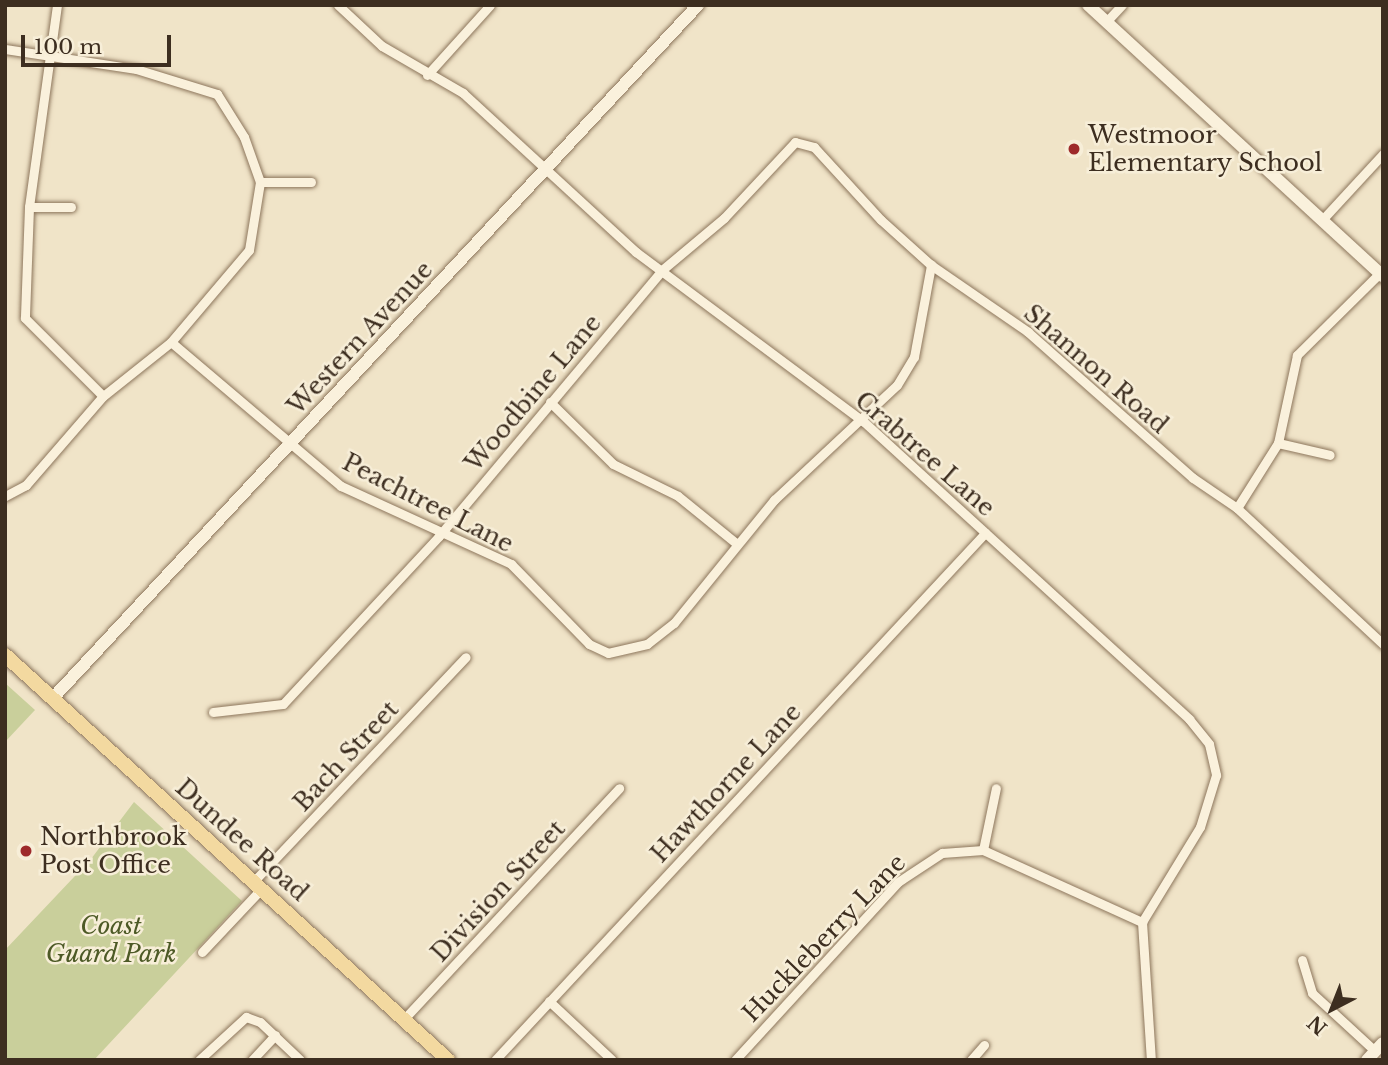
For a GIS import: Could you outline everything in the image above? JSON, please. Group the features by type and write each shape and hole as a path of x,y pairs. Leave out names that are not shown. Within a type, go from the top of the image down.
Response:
{"main road":[{"name":"Dundee Road","path":"5,655 448,1060"}],"street":[{"path":"57,5 47,54 29,207 25,318 103,396"},
{"name":"Crabtree Lane","path":"338,5 382,46 427,75 463,93 662,270 863,421 1189,719 1209,744 1216,775 1200,827 1142,922"},
{"path":"427,75 490,5"},
{"name":"Western Avenue","path":"52,699 698,5"},
{"path":"1088,5 1381,275 1297,355 1278,443 1237,508"},
{"path":"1106,22 1122,5"},
{"path":"5,49 178,78 217,93 244,136 260,183 249,250 171,342 103,396 26,485 5,496"},
{"name":"Shannon Road","path":"780,153 795,142 814,147 881,220 931,265 1028,332 1193,478 1237,508 1383,645"},
{"name":"Woodbine Lane","path":"213,712 283,704 439,536 662,270 724,218 780,153"},
{"path":"1322,220 1383,154"},
{"path":"260,183 311,182"},
{"path":"29,207 71,207"},
{"name":"Peachtree Lane","path":"171,342 341,486 439,536 511,565 589,644 608,653 647,644 674,623 774,500 863,421 897,385 914,357 931,265"},
{"path":"550,402 613,464 678,496 737,544"},
{"path":"1278,443 1330,455"},
{"name":"Hawthorne Lane","path":"495,1060 985,533"},
{"name":"Bach Street","path":"202,952 258,885 466,657"},
{"name":"Division Street","path":"403,1020 619,788"},
{"path":"982,850 996,788"},
{"name":"Huckleberry Lane","path":"734,1060 918,865 942,853 982,850 1142,922"},
{"path":"1142,922 1151,1060"},
{"path":"1302,960 1312,993 1375,1051"},
{"path":"549,1001 612,1060"},
{"path":"199,1060 237,1019 253,1018 300,1060"},
{"path":"252,1060 275,1035"},
{"path":"971,1060 984,1045"}],"green space":[{"path":"5,683 35,710 5,742"},
{"name":"Coast Guard Park","path":"134,802 242,901 94,1060 7,1060 5,950 91,859"}],"place":[{"name":"Westmoor Elementary School","path":"1074,149"},
{"name":"Northbrook Post Office","path":"26,851"}]}
